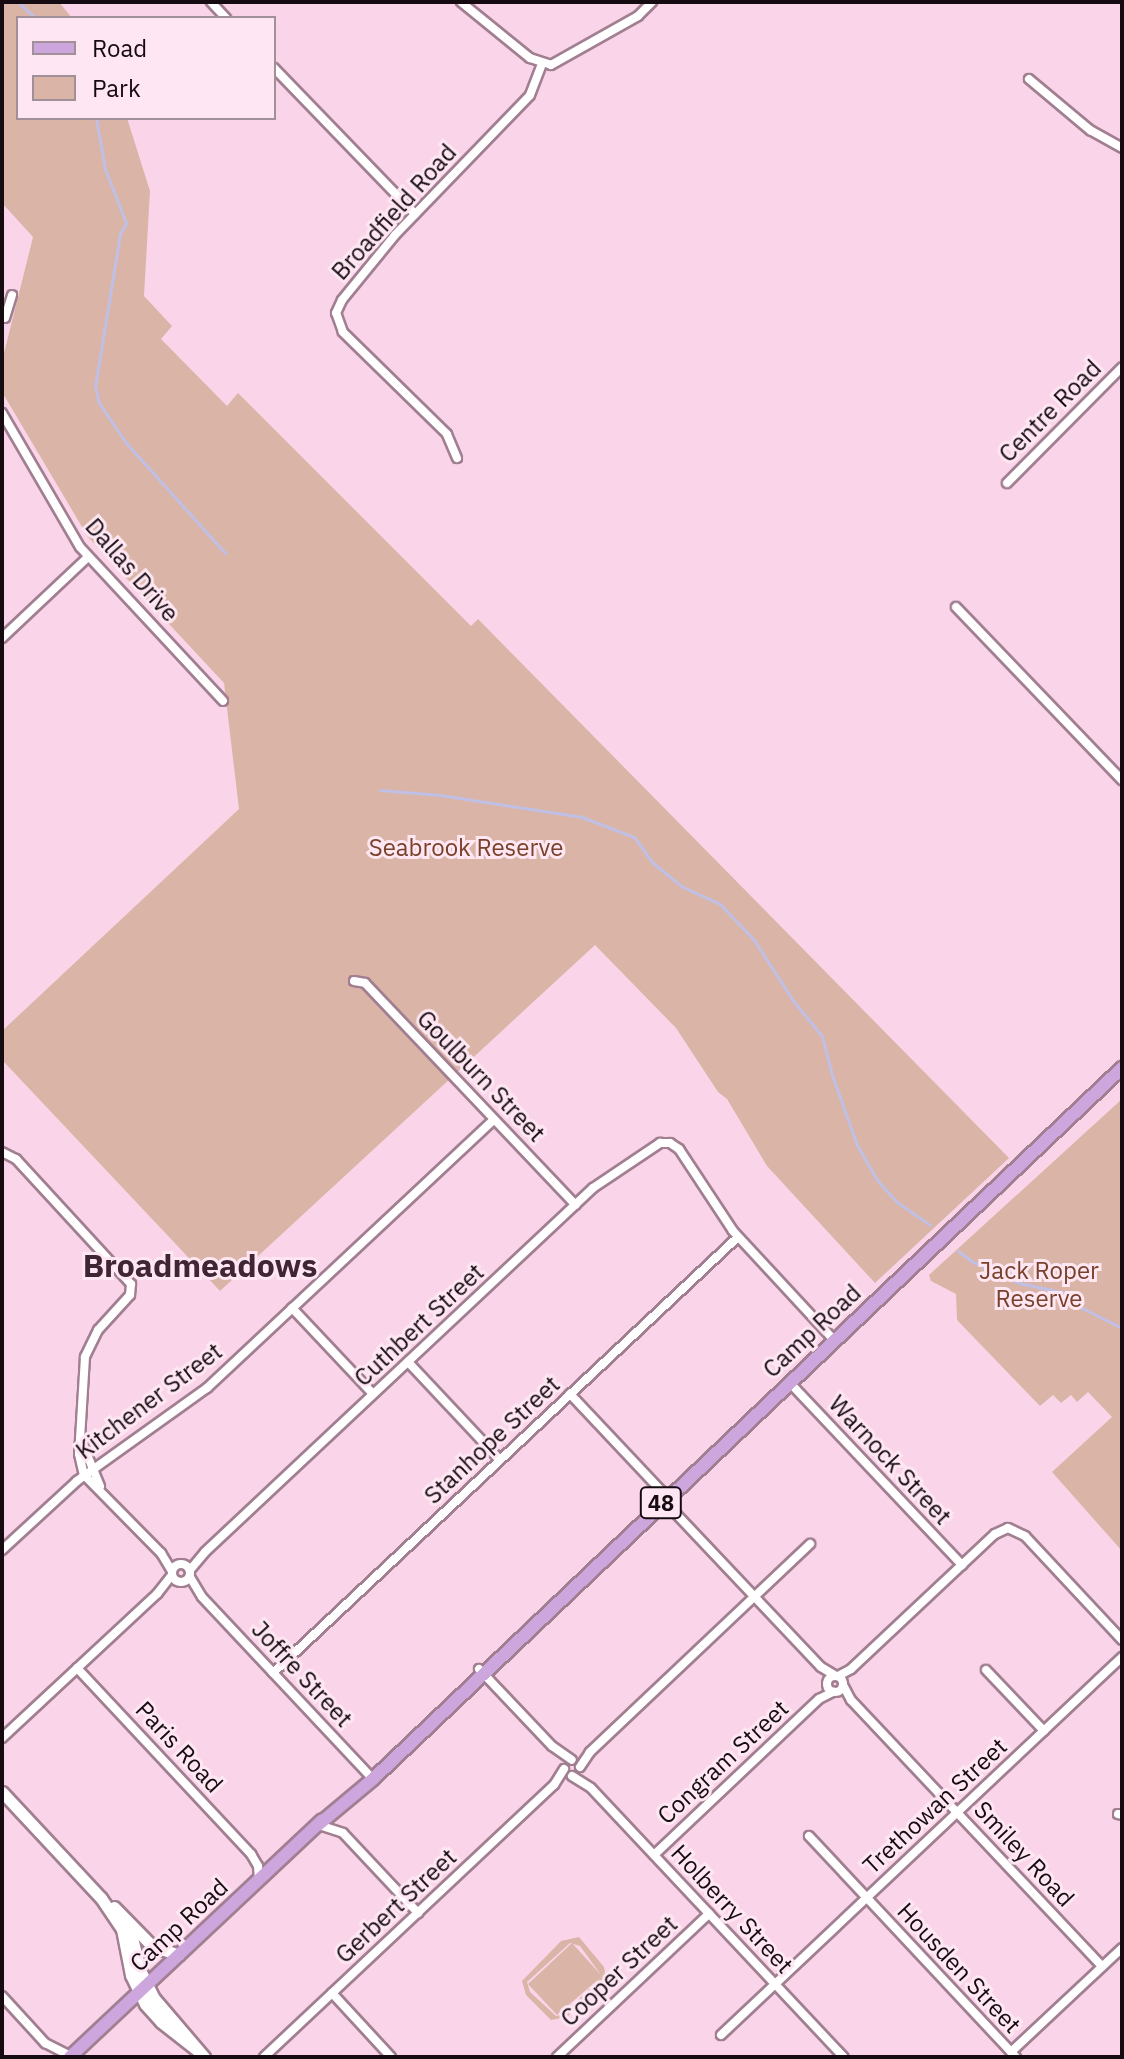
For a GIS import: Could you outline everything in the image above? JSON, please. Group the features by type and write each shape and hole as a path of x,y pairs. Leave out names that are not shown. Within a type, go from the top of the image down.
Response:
{"main road":[{"name":"Camp Road","path":"71,2056 834,1340 892,1278 1122,1068"},
{"name":"Camp Road","path":"318,1825 337,1811 370,1776"}],"street":[{"path":"461,2 542,64 558,63 638,16 652,2"},
{"name":"Broadfield Road","path":"457,458 447,434 343,332 337,320 342,300 415,214 530,95 542,64"},
{"path":"276,70 415,214"},
{"path":"1029,79 1090,130 1122,148"},
{"path":"5,318 5,305 12,295"},
{"name":"Centre Road","path":"1007,483 1122,367"},
{"name":"Dallas Drive","path":"2,413 73,538 223,701"},
{"path":"2,638 88,557"},
{"path":"956,607 1122,780"},
{"name":"Goulburn Street","path":"354,981 365,983 576,1205"},
{"name":"Kitchener Street","path":"2,1550 84,1475 207,1388 494,1119"},
{"name":"Cuthbert Street","path":"2,1738 609,1177 660,1143 670,1143 683,1155 738,1237"},
{"path":"2,1152 16,1159 131,1284 130,1295 103,1323 88,1348 83,1376 79,1454 84,1475"},
{"path":"738,1237 834,1340"},
{"name":"Stanhope Street","path":"273,1673 738,1237"},
{"path":"292,1308 373,1394"},
{"path":"408,1362 500,1460"},
{"name":"Warnock Street","path":"789,1382 962,1565"},
{"path":"570,1394 821,1667 840,1680"},
{"name":"Joffre Street","path":"81,1439 101,1489"},
{"name":"Joffre Street","path":"84,1475 181,1573 370,1776"},
{"path":"831,1688 999,1531 1011,1528 1025,1536 1122,1640"},
{"path":"572,1768 810,1544"},
{"name":"Trethowan Street","path":"721,2035 1122,1657"},
{"path":"821,1667 831,1688"},
{"name":"Paris Road","path":"77,1668 251,1854 258,1866 259,1880"},
{"path":"986,1670 1044,1731"},
{"name":"Holberry Street","path":"482,1672 841,2056"},
{"path":"831,1688 840,1680"},
{"name":"Smiley Road","path":"840,1680 851,1700 1102,1966"},
{"name":"Smiley Road","path":"831,1688 851,1700"},
{"name":"Congram Street","path":"654,1855 831,1688"},
{"name":"Gerbert Street","path":"264,2057 572,1768"},
{"path":"2,1792 129,1925 159,1950 179,1955"},
{"path":"337,1811 343,1833 418,1913"},
{"path":"318,1825 343,1833"},
{"name":"Housden Street","path":"809,1836 1013,2055"},
{"path":"251,1854 263,1861 278,1862"},
{"path":"101,1898 122,1929 131,1975 201,2054"},
{"name":"Cooper Street","path":"557,2057 709,1914"},
{"path":"129,1925 143,1989"},
{"path":"1013,2055 1122,1948"},
{"path":"332,1993 391,2057"},
{"path":"2,1996 54,2057"},
{"path":"45,2043 71,2056"}],"green space":[{"name":"Seabrook Reserve","path":"2,2 59,2 70,16 16,16 16,120 128,120 150,191 144,296 172,326 161,339 227,406 238,393 471,626 478,619 1009,1158 875,1283 767,1166 727,1099 718,1092 676,1028 595,945 220,1291 2,1063 2,1031 239,809 224,683 88,537 2,392 2,361 33,237 2,203"},
{"name":"Jack Roper Reserve","path":"1122,1099 1122,1551 1052,1472 1112,1417 1088,1392 1077,1402 1071,1395 1061,1403 1053,1395 1040,1406 957,1320 956,1294 931,1281 929,1275"},
{"path":"579,1937 604,1967 606,1979 567,2017 551,2020 526,1995 522,1981 561,1941","holes":["572,1943 528,1984 557,2015 601,1977 564,2014 556,2016 530,1992 527,1982","573,1944 580,1946 601,1975"]}],"waterway":[{"path":"18,2 33,16"},
{"path":"96,120 105,169 126,223 120,234 95,386 99,403 127,444 225,553"},
{"path":"380,790 440,795 582,817 634,837 653,863 683,887 720,904 754,940 794,1002 822,1036 832,1075 857,1145 877,1180 897,1202 930,1225"},
{"path":"958,1251 973,1262 1019,1283 1075,1295 1082,1308 1122,1328"}],"district":[{"name":"Broadmeadows","path":"200,1265"}]}
